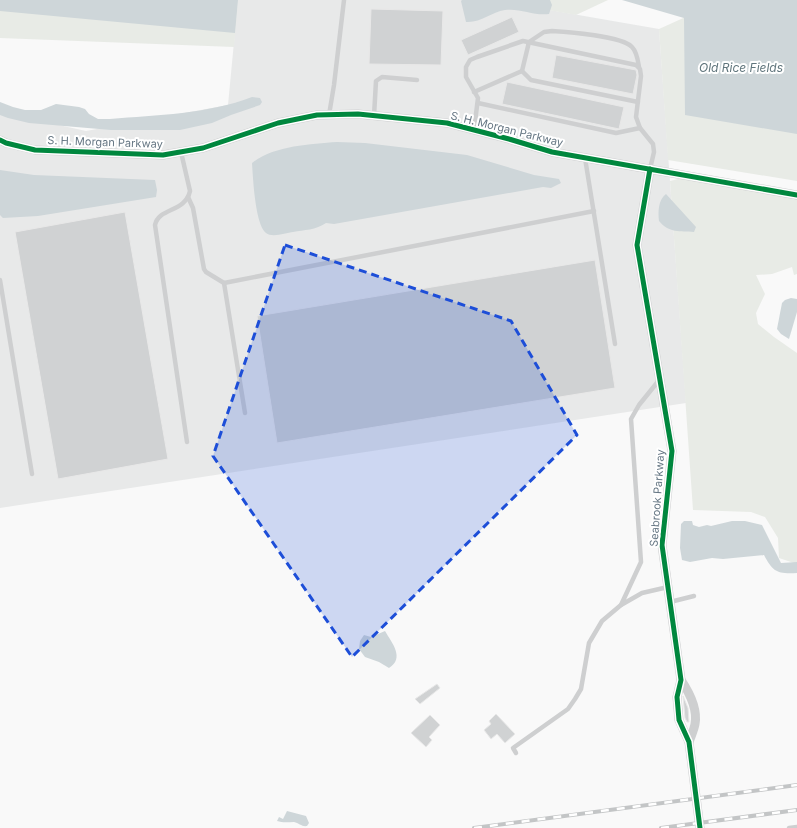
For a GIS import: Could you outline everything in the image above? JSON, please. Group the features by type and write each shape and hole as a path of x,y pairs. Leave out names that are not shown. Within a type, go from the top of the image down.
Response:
{"street":[{"name":"S. H. Morgan Parkway","path":"0,140 6,144 35,150 163,155 203,148 278,123 317,115 358,114 447,123 552,152 797,195"},
{"name":"Seabrook Parkway","path":"650,169 637,245 672,451 662,545 681,680 677,697 679,720 689,742 700,828"},
{"name":"Seabrook Parkway","path":"681,680 691,695 695,710 696,723 689,742"}],"lane":[{"path":"329,115 344,0"},
{"path":"522,71 529,42 544,32 552,30 601,36 625,42 632,47 637,56 641,76 636,118 640,128 653,144 654,152 650,169"},
{"path":"474,130 478,98 466,77 466,67 470,60 523,41 636,65 640,69"},
{"path":"474,92 522,71"},
{"path":"522,71 531,80 638,102"},
{"path":"374,116 376,81 378,79 382,77 417,80"},
{"path":"478,103 616,133 640,128"},
{"path":"181,152 190,191 188,197 185,202 160,216 154,225 188,442"},
{"path":"585,158 615,344"},
{"path":"188,197 193,208 204,269 206,272 224,283 594,211"},
{"path":"0,280 32,474"},
{"path":"224,283 246,413"},
{"path":"622,605 641,562 631,420 639,405 660,379"},
{"path":"516,753 513,748 568,709 575,699 581,689 589,643 602,621 622,605 642,593 668,587"},
{"path":"670,602 694,596"},
{"path":"789,828 797,827"}],"highlighted area":[{"path":"285,245 511,321 577,435 352,657 213,456"}],"shaded area":[{"path":"0,0 238,0 234,47 0,38"},
{"path":"238,0 492,0 659,29 686,403 0,508 0,112 86,131 228,105"},
{"path":"492,0 608,0 576,15"},
{"name":"Old Rice Fields","path":"723,0 797,0 797,181 668,160 659,29"},
{"path":"690,176 797,195 797,274 794,275 792,267 772,274 756,275 765,294 756,313 758,324 797,353 797,564 779,558 778,538 765,517 751,512 693,510 670,181"}],"water":[{"path":"0,0 238,0 235,33 0,11"},
{"path":"462,0 550,0 552,5 549,14 505,10 476,21 466,22"},
{"name":"Old Rice Fields","path":"622,0 797,0 797,134 685,115 684,18"},
{"path":"252,97 260,98 262,102 260,105 212,123 180,130 111,130 29,123 0,115 0,102 25,110 41,110 56,104 79,107 85,109 89,114 98,119 110,119 182,113 218,107"},
{"path":"337,142 365,143 467,155 534,175 559,179 561,183 551,188 543,187 334,224 326,223 314,228 279,235 266,233 262,228 257,211 252,163 261,157 281,149"},
{"path":"0,170 34,175 155,180 157,190 156,197 38,216 3,218 0,215"},
{"path":"666,194 696,227 694,232 679,231 667,228 659,221 661,199"},
{"path":"791,298 797,299 797,312 789,339 781,334 777,329 782,303"},
{"path":"684,521 692,521 693,525 699,527 732,521 745,521 762,525 781,563 797,562 797,573 776,571 764,555 723,559 712,558 690,562 682,560 680,548 681,524"},
{"path":"385,631 394,645 397,655 394,664 389,668 379,662 365,657 359,649 360,641 364,635 371,637"},
{"path":"287,811 306,816 309,823 305,826 294,822 277,821 279,817 283,819"}],"building":[{"path":"371,9 443,11 441,65 369,64"},
{"path":"512,17 519,32 468,55 461,40"},
{"path":"556,55 636,70 637,75 633,94 552,78"},
{"path":"507,82 624,107 619,129 502,104"},
{"path":"125,212 168,459 58,479 15,232"},
{"path":"595,260 615,388 277,443 257,316"},
{"path":"437,684 440,688 420,704 415,699"},
{"path":"683,696 688,708 689,722 687,722 685,718"},
{"path":"496,714 515,734 505,743 497,734 491,739 484,730 491,724 489,721"},
{"path":"430,715 440,725 429,737 432,740 426,747 411,733"}],"railway":[{"path":"474,828 797,785"},
{"path":"661,828 797,810"}],"cycle path":[{"path":"0,140 6,143 35,150 163,155 203,148 278,123 317,115 358,114 447,123 552,152 797,195"},
{"path":"650,169 637,245 672,451 662,545 681,680 677,697 679,720 689,742 700,828"}]}
